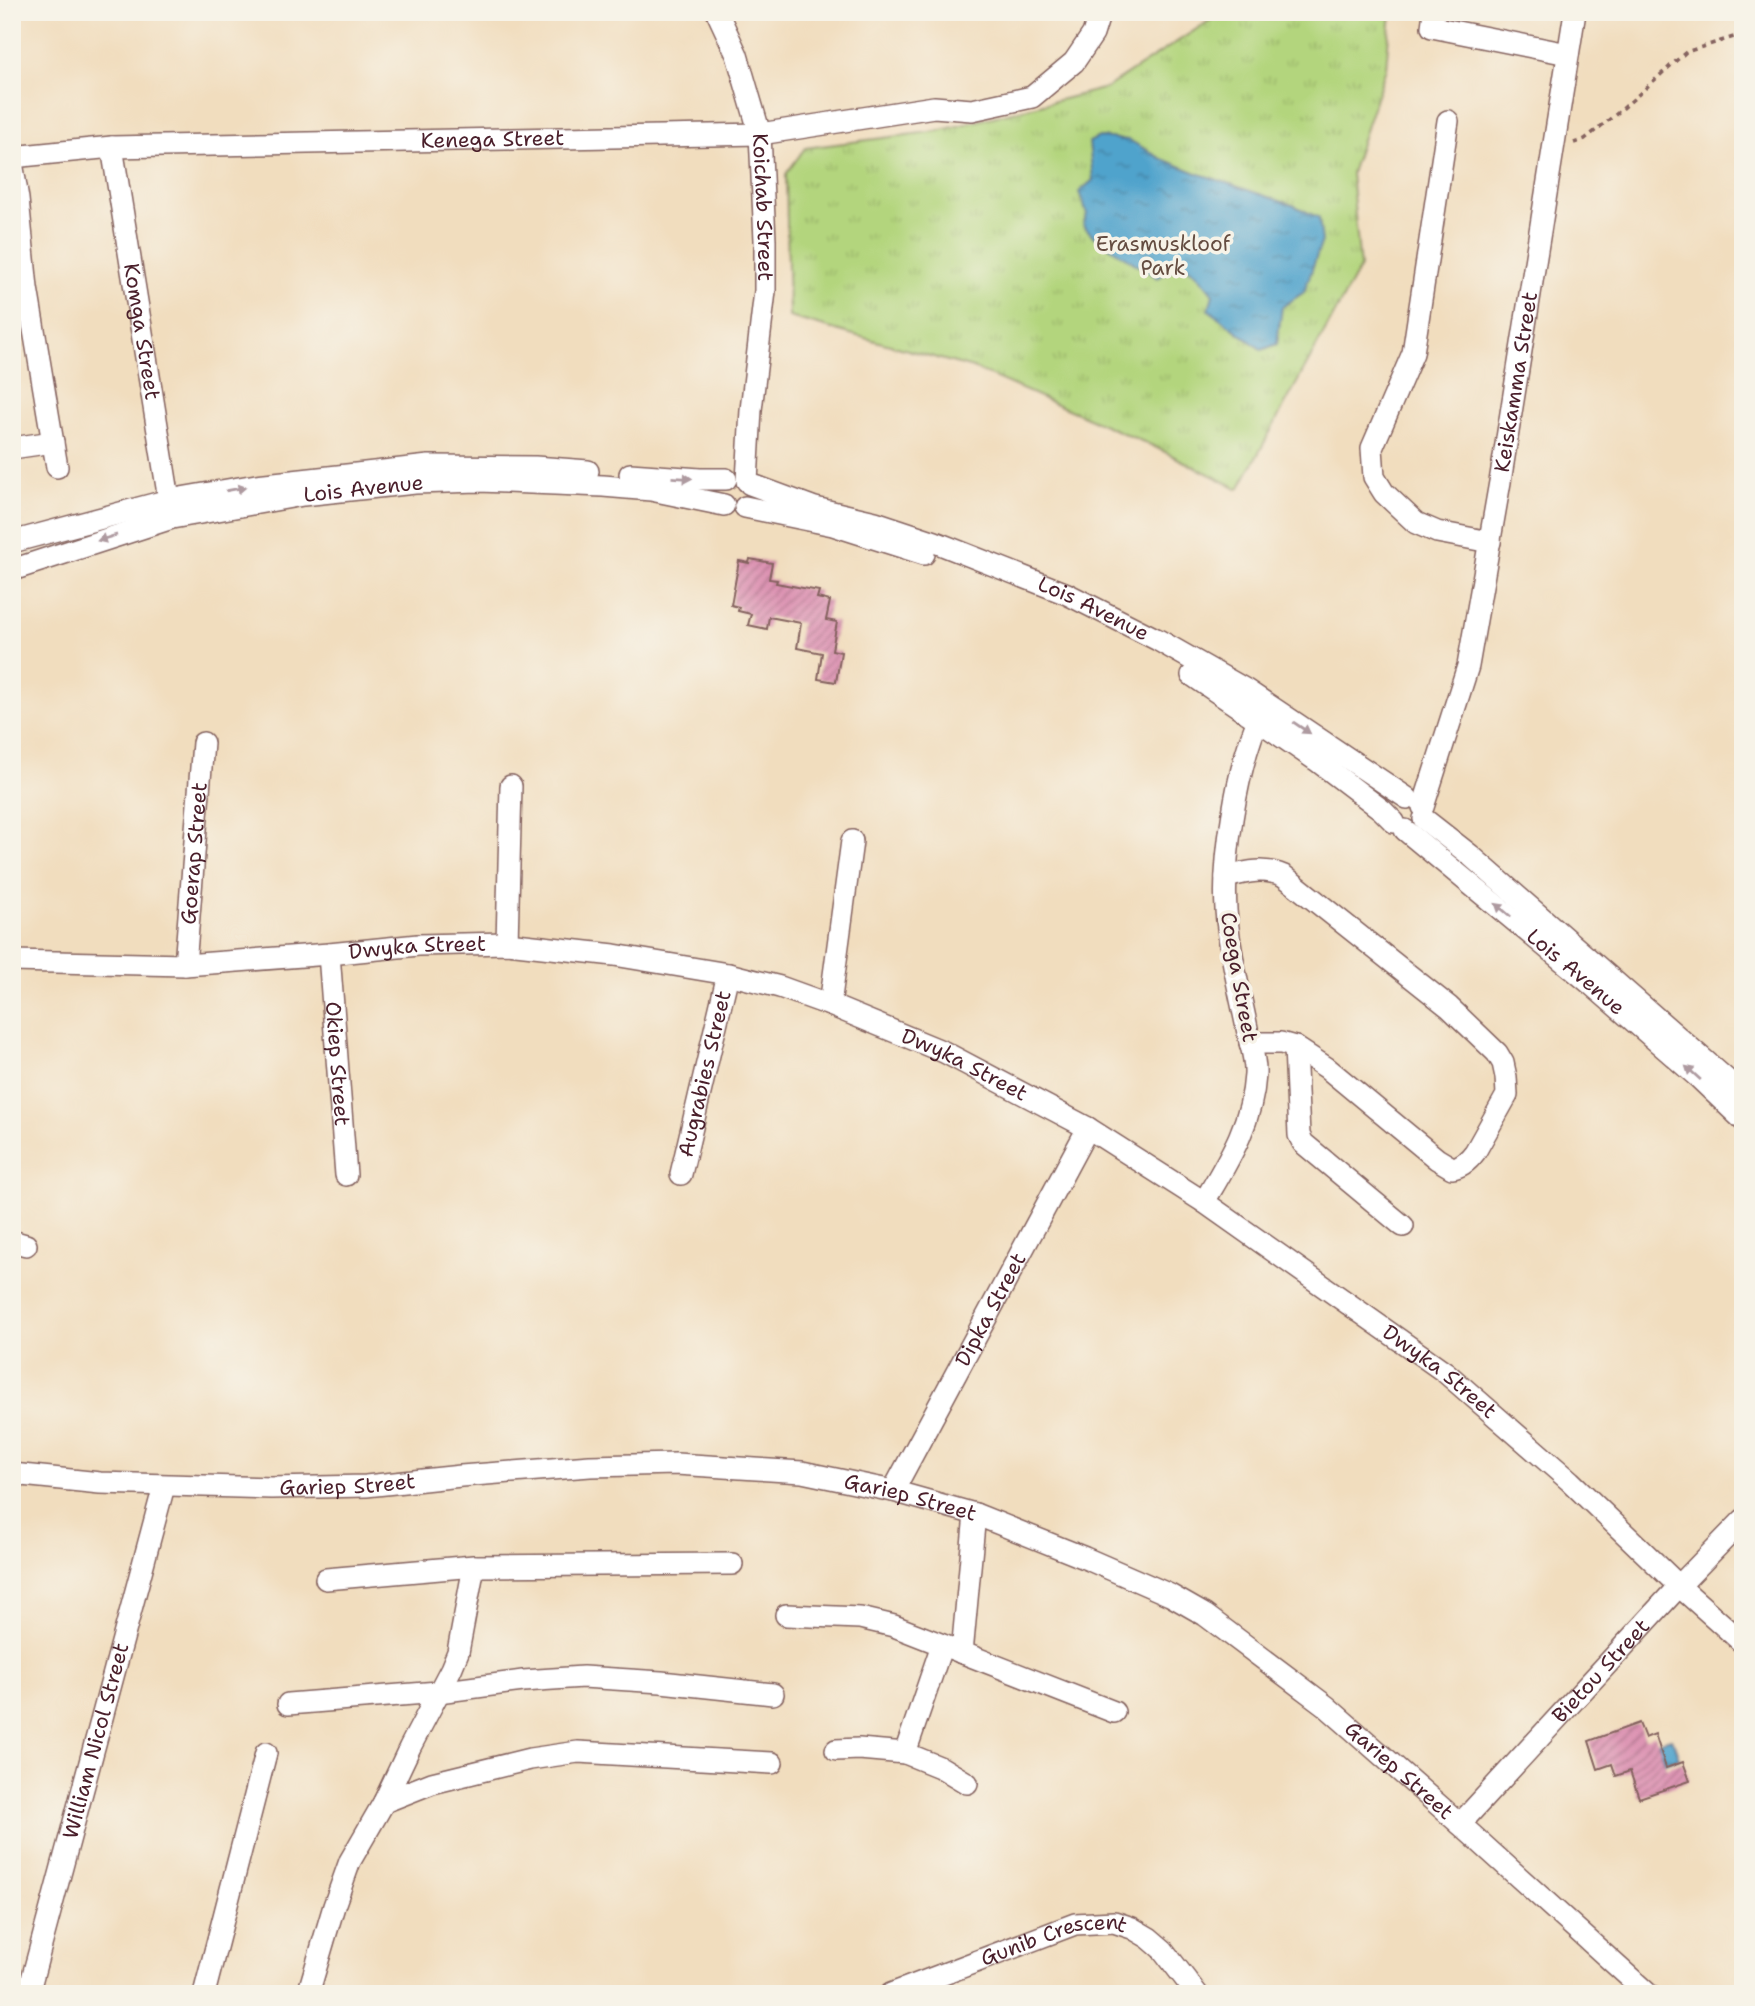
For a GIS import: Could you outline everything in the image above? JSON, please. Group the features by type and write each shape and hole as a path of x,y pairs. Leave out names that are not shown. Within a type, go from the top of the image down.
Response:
{"street":[{"name":"Koichab Street","path":"717,12 737,55 760,134 765,240 765,292 751,410 738,480"},
{"name":"Kenega Street","path":"12,157 112,147 760,134 934,107 972,110 1032,97 1074,62 1093,34 1100,12"},
{"path":"1434,12 1432,27 1568,54"},
{"name":"Keiskamma Street","path":"1400,826 1393,813 1395,807 1398,802 1416,806 1430,761 1442,748 1468,666 1574,12"},
{"path":"1448,121 1413,353 1372,448 1372,460 1374,477 1384,493 1416,523 1437,532 1490,542"},
{"name":"Komga Street","path":"112,147 170,509"},
{"path":"12,162 19,199 17,240 57,467"},
{"path":"12,448 52,442"},
{"name":"Lois Avenue","path":"12,542 170,509 256,485 429,466 535,467 672,478 738,480 815,508 875,522 935,542 1067,594 1158,640 1262,711 1416,806 1743,1094"},
{"path":"724,505 719,499 721,484 738,480 752,496 745,506"},
{"name":"Lois Avenue","path":"12,570 170,509 415,483 480,481 651,490 724,505 734,510 745,506 833,525 980,572 1076,614 1262,711 1316,760 1382,810 1592,985 1743,1120"},
{"name":"Coega Street","path":"1205,1202 1247,1122 1252,1099 1255,1072 1224,895 1232,825 1242,771 1262,711"},
{"name":"Goerap Street","path":"185,965 203,743"},
{"path":"507,943 511,786"},
{"path":"1400,826 1417,828 1416,806"},
{"path":"830,1004 852,841"},
{"path":"1226,877 1262,870 1284,876 1449,1007 1497,1053 1503,1063 1507,1095 1475,1152 1460,1166 1452,1168 1437,1159 1327,1068 1295,1047 1281,1043 1250,1043"},
{"name":"Dwyka Street","path":"12,961 185,965 418,945 507,943 614,955 728,974 780,987 830,1004 944,1052 1088,1128 1205,1202 1445,1372 1570,1481 1679,1587 1743,1643"},
{"name":"Okiep Street","path":"330,954 346,1175"},
{"name":"Augrabies Street","path":"681,1174 728,974"},
{"path":"1295,1047 1298,1135 1303,1143 1403,1226"},
{"name":"Dipka Street","path":"892,1491 1088,1128"},
{"name":"Gariep Street","path":"12,1474 100,1483 271,1488 366,1486 577,1467 676,1464 802,1472 892,1491 975,1514 1158,1589 1205,1615 1326,1706 1648,1994"},
{"name":"William Nicol Street","path":"28,1994 164,1486"},
{"path":"905,1753 952,1649 975,1514"},
{"name":"Bietou Street","path":"1460,1824 1743,1520"},
{"path":"326,1579 474,1566 732,1564"},
{"path":"308,1994 334,1906 351,1861 384,1802 458,1652 474,1566"},
{"path":"786,1615 860,1618 894,1626 1114,1712"},
{"path":"288,1704 438,1692 523,1681 583,1678 661,1682 773,1694"},
{"path":"836,1750 905,1753 942,1768 967,1783"},
{"path":"384,1802 443,1780 530,1759 579,1752 772,1763"},
{"path":"204,1994 266,1753"},
{"name":"Gunib Crescent","path":"891,1994 1074,1924 1114,1922 1149,1937 1163,1950 1197,1994"}],"path":[{"path":"1552,151 1585,139 1685,52 1743,34"}],"green space":[{"name":"Erasmuskloof Park","path":"1217,12 1391,12 1386,68 1351,173 1360,267 1239,489 1153,446 973,368 789,317 786,174 805,148 938,131 1106,88 1215,17"}],"water":[{"path":"1099,137 1129,140 1162,159 1295,206 1319,218 1322,241 1304,292 1282,307 1277,344 1262,350 1209,310 1213,294 1197,274 1184,265 1158,278 1095,238 1083,225 1087,214 1079,192 1093,180 1089,142"},
{"path":"1672,1738 1679,1758 1665,1763 1658,1742"}],"building":[{"path":"750,559 772,563 769,579 777,580 776,583 819,591 817,598 830,601 826,620 837,622 832,650 841,652 836,682 818,679 822,653 797,648 801,623 769,617 767,629 748,625 751,614 738,611 739,607 731,605 739,561 749,563"},
{"path":"1639,1723 1645,1738 1655,1734 1666,1768 1683,1762 1690,1781 1639,1798 1630,1771 1616,1776 1612,1764 1598,1769 1589,1741"}]}
